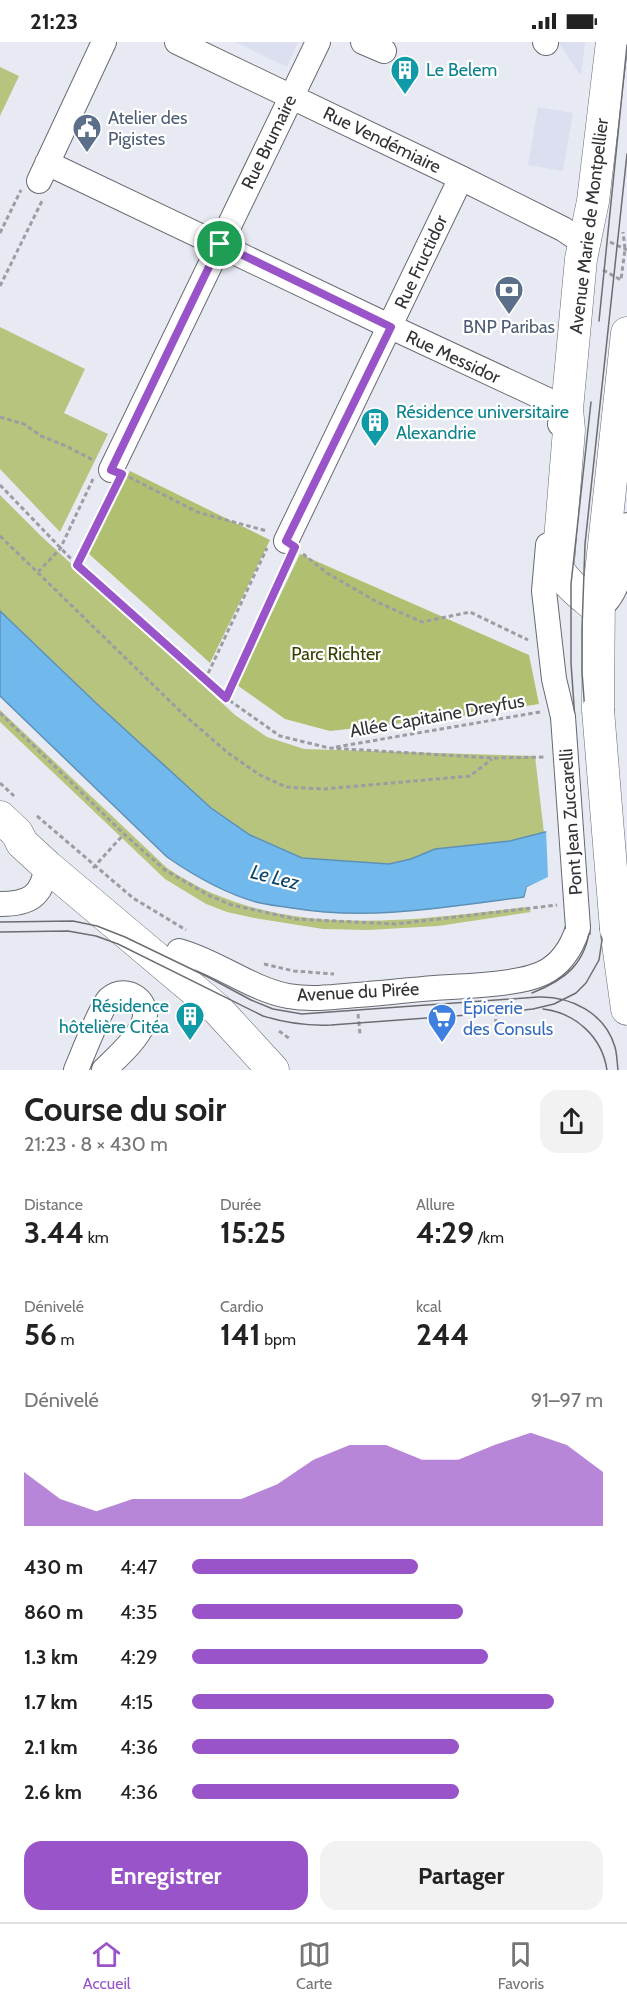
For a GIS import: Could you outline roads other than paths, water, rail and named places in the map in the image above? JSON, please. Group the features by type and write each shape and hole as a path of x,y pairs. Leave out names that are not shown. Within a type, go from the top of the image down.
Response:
{"main road":[{"name":"Avenue Marie de Montpellier","path":"612,42 598,92 567,409 570,430 559,570 565,579 612,605"},
{"path":"612,605 627,333"},
{"name":"Pont Jean Zuccarelli","path":"612,605 600,659 598,710 627,1009"},
{"path":"18,816 22,843 46,866 218,1010 273,1070"},
{"name":"Avenue du Pirée","path":"18,816 27,835 186,942"},
{"path":"186,942 210,978 247,1024 288,1067 288,1070"}],"street":[{"name":"Rue Messidor","path":"104,42 43,172 220,244 567,409"},
{"name":"Rue Vendémiaire","path":"177,42 294,90 566,213 586,231"},
{"name":"Rue Vendémiaire","path":"208,42 294,90 562,229 586,231"},
{"name":"Rue Brumaire","path":"111,469 318,42"},
{"name":"Rue Fructidor","path":"285,541 391,327 461,178"},
{"name":"Avenue Marie de Montpellier","path":"556,714 544,591 559,426 567,409"},
{"path":"612,605 616,583 624,573 627,525"},
{"name":"Pont Jean Zuccarelli","path":"556,714 578,928"},
{"path":"0,904 17,904 30,900 43,883 46,866"},
{"name":"Avenue du Pirée","path":"186,942 194,955 273,992 288,996 324,998 493,983 535,977 562,959 574,941 578,928"},
{"path":"76,1070 105,1004 116,995 135,996 145,1009 144,1023 104,1070"}],"water":[{"name":"Le Lez","path":"0,611 211,808 250,835 302,858 389,864 411,859 435,849 510,841 627,811 627,862 545,880 527,887 524,897 408,911 321,912 265,904 232,894 198,877 167,857 0,696"}],"tram line":[{"path":"599,321 627,45"},
{"path":"0,932 68,931 96,936 118,944 263,1016 305,1024 331,1025 533,1009 554,1004 576,993 586,983 599,960 602,940 582,672 585,544 627,154"},
{"path":"590,934 571,663 571,584 591,402"},
{"path":"0,922 73,921 97,926 125,937 251,1000 273,1009 302,1014 538,997 563,1000 585,1009 603,1025 615,1047 618,1070"},
{"path":"532,993 544,988 572,969 584,951 590,926"},
{"path":"543,1009 566,1016 586,1029 600,1047 607,1070"}],"place":[{"name":"Le Belem","path":"405,96"},
{"name":"Atelier des Pigistes","path":"87,154"},
{"name":"BNP Paribas","path":"509,316"},
{"name":"Résidence universitaire Alexandrie","path":"375,448"},
{"name":"Résidence hôtelière Citéa","path":"190,1042"},
{"name":"Épicerie des Consuls","path":"442,1044"}],"park label":[{"name":"Parc Richter","path":"336,654"}]}
